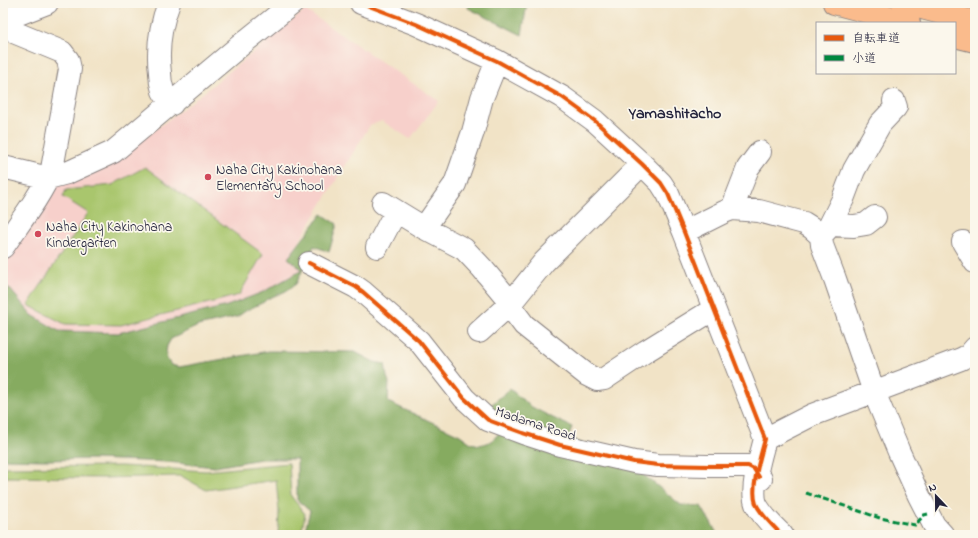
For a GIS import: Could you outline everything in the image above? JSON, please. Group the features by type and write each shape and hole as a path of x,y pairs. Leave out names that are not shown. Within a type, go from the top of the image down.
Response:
{"main road":[{"path":"834,3 905,22"},
{"path":"903,3 975,22"},
{"path":"956,36 975,41"}],"street":[{"path":"3,247 48,178 53,161 70,69 68,60 62,52 16,33 4,20 47,3"},
{"path":"169,3 160,30 158,56 163,91 172,104"},
{"path":"3,168 48,178 66,173 113,152 293,3"},
{"path":"361,3 416,24 497,61 562,97 596,121 661,183 668,194 684,232 765,439 759,476 754,493 756,503 760,510 782,535"},
{"path":"424,228 454,184 473,132 482,98 497,61"},
{"path":"894,101 896,107 880,124 854,170 843,200 825,230 822,245 874,392 899,452 928,514 934,525 943,535"},
{"path":"732,209 748,168 760,152"},
{"path":"479,332 510,304 544,262 642,164"},
{"path":"376,247 390,207 424,228 464,249 507,298 512,309 524,325 587,375 597,380 604,379 714,309"},
{"path":"684,232 732,209 759,211 804,223 812,228 825,230 866,224 874,216"},
{"path":"963,242 975,262"},
{"name":"Madama Road","path":"309,263 363,292 419,342 464,398 488,420 560,445 634,462 658,465 748,466 754,469 759,476"},
{"path":"765,439 812,416 970,355 975,348"}],"shaded area":[{"name":"Naha City Kakinohana Elementary School","path":"305,10 439,101 410,139 382,121 370,125 289,258 303,270 263,292 227,306 118,333 59,331 31,315 9,288 3,285 3,260 50,188 116,160 203,93"}],"green space":[{"path":"469,3 527,3 522,35 468,8"},
{"path":"145,167 263,254 239,295 121,325 65,324 28,305 88,213 63,197 66,190 112,185"},
{"path":"322,214 337,224 329,252 314,246 296,284 286,291 267,299 237,317 198,326 171,339 167,346 166,353 167,359 171,365 179,367 269,351 355,352 374,362 385,364 389,382 388,402 460,435 471,443 480,445 492,441 506,425 486,409 510,389 530,406 572,427 568,438 624,459 681,505 701,506 718,535 320,535 304,533 310,511 297,500 297,459 261,459 215,467 167,462 94,459 3,459 3,285 9,288 32,315 59,331 118,333 227,306 263,292 302,270 288,258"},
{"path":"289,463 291,496 305,514 301,535 278,535 279,511 276,480 206,490 181,476 102,478 3,477 3,467 122,466 206,471"}],"marked path":[{"path":"806,493 880,518 915,525 924,515 928,514"}],"cycle path":[{"path":"361,3 416,24 497,61 562,97 595,121 661,183 668,194 684,232 765,439 755,481 754,497 761,513 782,535"},
{"path":"309,263 356,287 419,341 464,398 488,420 560,445 634,462 658,465 748,466 754,469 759,477"}],"place":[{"name":"Naha City Kakinohana Elementary School","path":"208,177"},
{"name":"Naha City Kakinohana Kindergarten","path":"38,234"}],"district":[{"name":"Yamashitacho","path":"675,112"}]}
